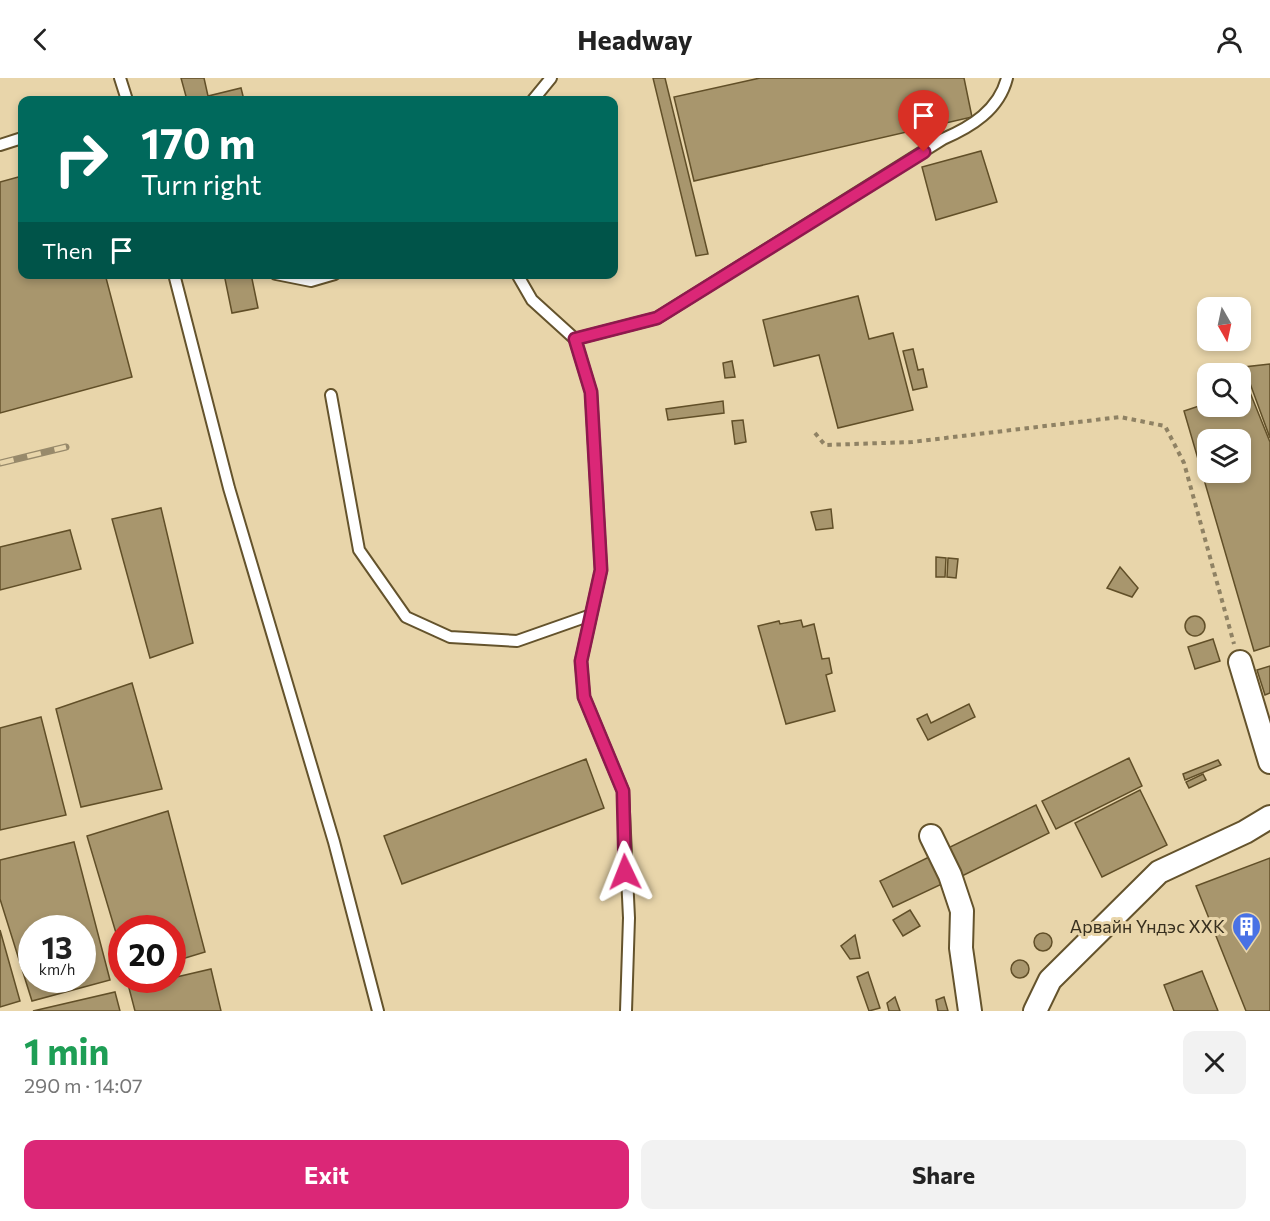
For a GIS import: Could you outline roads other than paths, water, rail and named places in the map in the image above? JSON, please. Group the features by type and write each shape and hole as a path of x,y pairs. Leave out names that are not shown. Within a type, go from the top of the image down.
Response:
{"street":[{"path":"1240,662 1270,762"},
{"path":"1035,1011 1050,980 1159,872 1245,832 1270,817"},
{"path":"932,837 950,875 962,910 961,948 970,1011"}],"lane":[{"path":"120,78 126,96"},
{"path":"536,96 550,78"},
{"path":"575,339 657,318 943,140 969,128 990,110 1007,78"},
{"path":"0,145 18,139"},
{"path":"175,279 229,488 334,842 378,1011"},
{"path":"301,279 311,281 318,279"},
{"path":"520,279 532,300 575,339 591,392 601,570 581,661 584,697 623,791 629,918 626,1011"},
{"path":"332,395 359,550 406,617 450,637 518,641 591,615"}],"railway":[{"path":"0,463 66,447"}],"place":[{"name":"Арвайн Үндэс ХХК","path":"1246,952"}]}
